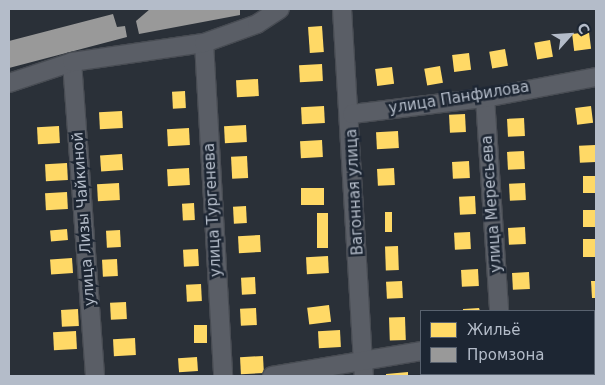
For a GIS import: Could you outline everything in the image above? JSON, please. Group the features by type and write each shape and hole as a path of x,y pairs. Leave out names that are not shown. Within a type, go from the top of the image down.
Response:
{"street":[{"path":"9,83 72,62 204,43 256,24 280,9"},
{"name":"Вагонная улица","path":"342,9 352,114 363,368"},
{"name":"улица Тургенева","path":"204,43 223,376"},
{"name":"улица Лизы Чайкиной","path":"72,62 95,376"},
{"name":"улица Панфилова","path":"352,114 486,98 596,77"},
{"name":"улица Мересьева","path":"486,98 499,310"},
{"path":"272,376 363,368 420,351"}],"building: Жильё":[{"path":"322,26 324,52 310,53 308,27"},
{"path":"589,32 591,49 574,51 572,34"},
{"path":"550,40 553,57 537,60 534,43"},
{"path":"505,49 508,66 492,69 489,52"},
{"path":"469,53 471,70 454,72 452,55"},
{"path":"322,64 323,81 300,82 299,65"},
{"path":"440,66 443,83 427,86 424,69"},
{"path":"392,67 394,84 377,86 375,69"},
{"path":"258,79 259,96 237,97 236,80"},
{"path":"185,91 186,108 173,109 172,92"},
{"path":"324,106 325,123 302,124 301,107"},
{"path":"591,106 593,123 577,125 575,108"},
{"path":"122,111 123,128 100,129 99,112"},
{"path":"465,114 466,132 450,133 449,115"},
{"path":"524,118 525,136 508,137 507,119"},
{"path":"246,125 247,142 225,143 224,126"},
{"path":"59,126 60,143 38,144 37,127"},
{"path":"189,128 190,145 168,146 167,129"},
{"path":"398,131 399,148 377,149 376,132"},
{"path":"322,140 323,157 301,158 300,141"},
{"path":"595,145 596,162 580,163 579,146"},
{"path":"524,151 525,169 508,170 507,152"},
{"path":"122,154 123,170 101,171 100,156"},
{"path":"247,156 248,178 232,179 231,157"},
{"path":"469,161 470,178 453,179 452,162"},
{"path":"67,163 68,180 46,181 45,164"},
{"path":"189,168 190,185 168,186 167,169"},
{"path":"394,168 395,185 378,186 377,169"},
{"path":"583,176 596,176 596,193 583,193"},
{"path":"119,183 120,200 98,201 97,184"},
{"path":"525,183 526,200 510,201 509,184"},
{"path":"301,188 324,188 324,205 301,205"},
{"path":"67,192 68,209 46,210 45,193"},
{"path":"475,196 476,214 460,215 459,197"},
{"path":"194,203 195,220 183,221 182,204"},
{"path":"246,206 247,223 234,224 233,207"},
{"path":"583,210 596,210 596,227 583,227"},
{"path":"385,212 392,212 392,232 385,232"},
{"path":"317,213 328,213 328,248 317,248"},
{"path":"525,227 526,244 509,245 508,228"},
{"path":"67,229 68,240 51,241 50,230"},
{"path":"120,230 121,247 107,248 106,231"},
{"path":"470,232 471,249 455,250 454,233"},
{"path":"260,235 261,252 239,253 238,236"},
{"path":"583,239 596,239 596,257 583,257"},
{"path":"385,246 398,246 399,270 386,270"},
{"path":"198,249 199,266 184,267 183,250"},
{"path":"328,256 329,273 307,274 306,257"},
{"path":"72,258 73,273 51,274 50,260"},
{"path":"117,259 118,276 103,277 102,260"},
{"path":"478,269 479,286 462,287 461,270"},
{"path":"529,272 530,289 513,290 512,273"},
{"path":"255,277 256,294 242,295 241,278"},
{"path":"402,281 403,298 387,299 386,282"},
{"path":"591,281 596,281 596,298 592,298"},
{"path":"201,284 202,301 187,302 186,285"},
{"path":"126,302 127,319 111,320 110,303"},
{"path":"329,305 331,322 309,325 307,308"},
{"path":"256,308 257,325 241,326 240,309"},
{"path":"479,308 480,310 463,310"},
{"path":"78,309 79,326 62,327 61,310"},
{"path":"405,317 406,340 390,341 389,318"},
{"path":"194,325 207,325 207,343 194,343"},
{"path":"340,330 341,347 319,348 318,331"},
{"path":"76,331 77,349 54,350 53,332"},
{"path":"135,338 136,355 114,356 113,339"},
{"path":"595,340 596,340 595,357"},
{"path":"263,356 264,373 241,374 240,357"},
{"path":"197,357 198,371 179,372 178,358"},
{"path":"408,372 408,376 386,376 386,374"}],"building: Промзона":[{"path":"150,9 240,9 240,15 139,34 136,21"},
{"path":"113,14 117,27 125,26 127,37 9,68 9,41"}]}
